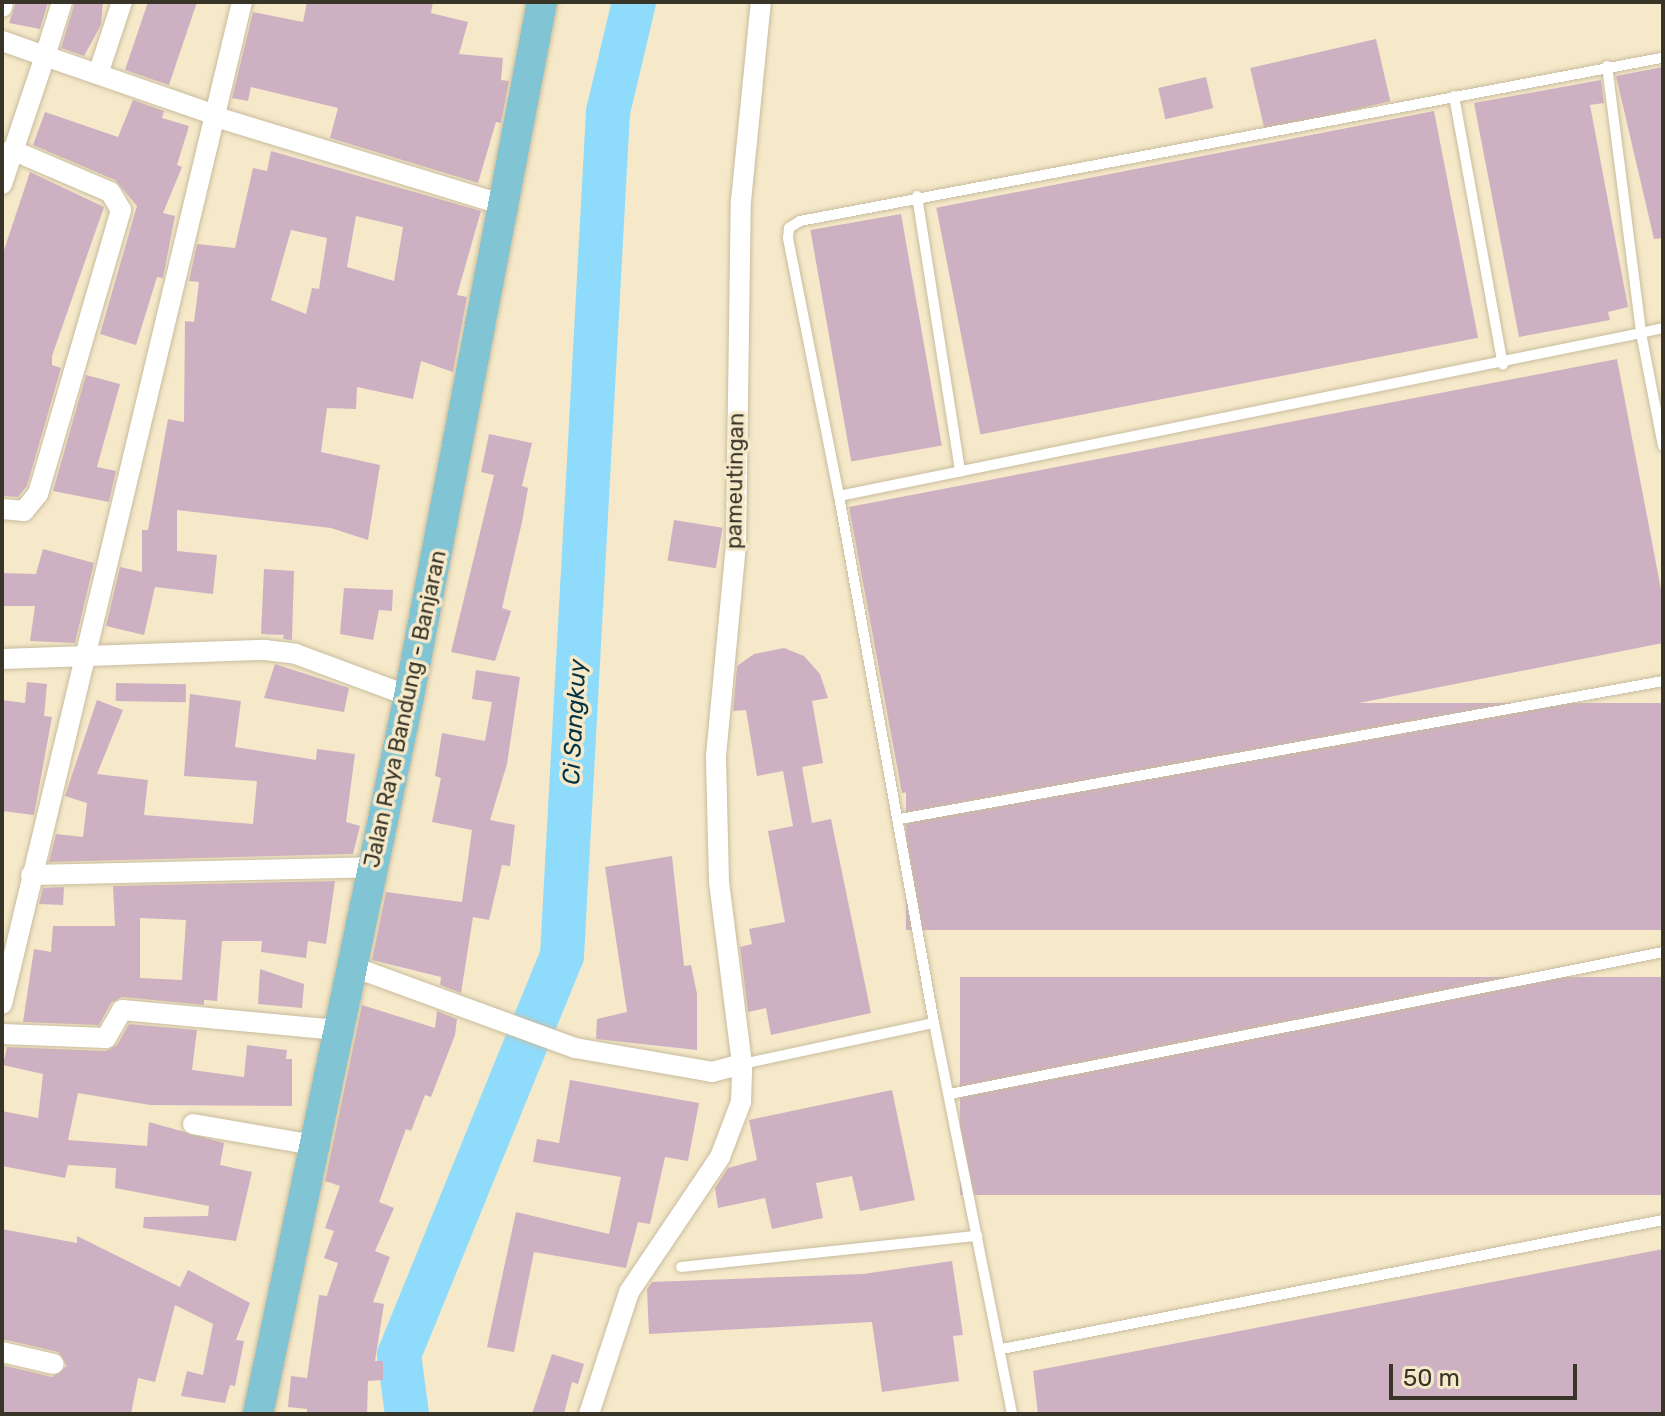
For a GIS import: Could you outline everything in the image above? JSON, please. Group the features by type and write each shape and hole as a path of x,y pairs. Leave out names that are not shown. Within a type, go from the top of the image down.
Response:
{"main road":[{"name":"Jalan Raya Bandung - Banjaran","path":"258,1414 409,696 542,2"}],"street":[{"path":"2,184 62,2"},
{"path":"98,74 122,2"},
{"path":"2,1004 242,2"},
{"name":"pameutingan","path":"589,1414 629,1292 729,1139 741,1102 742,1064 727,961 716,756 736,543 741,201 761,2"},
{"path":"2,41 218,116 213,116"},
{"path":"213,116 505,205"},
{"path":"2,509 24,511 32,507 38,494 121,210 110,192 12,150"},
{"path":"2,659 281,652 409,696"},
{"path":"31,875 373,867"},
{"path":"351,966 575,1048 712,1072 742,1064"},
{"path":"2,1034 106,1038 122,1010 179,1011 338,1030"},
{"path":"193,1124 313,1145"},
{"path":"2,1352 54,1364"}],"lane":[{"path":"1012,1414 1002,1349 934,1023 900,819 789,228 917,196 1661,58"},
{"path":"1607,66 1641,333 1663,446"},
{"path":"1454,96 1503,365"},
{"path":"917,196 960,472"},
{"path":"839,496 1503,365 1663,328"},
{"path":"900,819 1663,681"},
{"path":"950,1094 1663,952"},
{"path":"742,1064 934,1023"},
{"path":"1002,1349 1663,1220"},
{"path":"681,1267 977,1236"}],"building":[{"path":"16,2 48,2 40,29 9,23"},
{"path":"75,2 103,2 101,25 84,56 61,48"},
{"path":"148,2 197,2 169,85 125,70"},
{"path":"307,2 433,2 431,13 468,22 459,54 503,58 501,80 509,81 501,123 496,122 478,183 330,138 338,108 251,87 248,101 232,98 253,12 303,22"},
{"path":"1376,39 1390,101 1265,130 1250,68"},
{"path":"1663,67 1663,238 1654,239 1616,76"},
{"path":"1206,77 1213,108 1165,119 1158,88"},
{"path":"1601,80 1604,103 1590,105 1628,307 1608,312 1610,320 1519,337 1474,103"},
{"path":"133,100 164,111 162,118 189,126 177,165 182,167 163,213 175,216 163,278 157,277 136,345 100,334 137,206 115,180 33,145 45,112 118,137"},
{"path":"1434,111 1478,338 980,434 936,208"},
{"path":"271,151 481,211 457,295 467,297 453,372 421,361 413,399 357,387 356,409 327,408 321,452 380,465 368,540 331,528 177,510 177,551 217,555 213,594 155,587 144,635 106,626 120,567 142,572 142,530 148,530 168,419 184,422 185,321 194,322 199,282 189,281 197,244 235,248 253,168 267,171","holes":["356,216 403,227 394,281 347,267","291,230 327,238 319,289 312,288 306,314 271,300"]},
{"path":"30,172 104,207 52,356 52,365 61,368 27,486 18,497 2,496 2,256"},
{"path":"901,214 942,445 851,461 810,230"},
{"path":"1617,359 1663,600 1663,643 902,793 849,507"},
{"path":"86,375 120,384 97,467 116,471 109,502 53,491"},
{"path":"489,434 532,443 522,486 528,488 522,522 502,608 511,611 495,661 451,652 494,475 481,472"},
{"path":"674,520 722,528 716,568 668,560"},
{"path":"43,549 94,563 75,643 30,641 35,606 2,606 2,573 36,574"},
{"path":"264,569 294,571 292,640 283,639 284,635 261,634"},
{"path":"344,588 393,590 392,611 379,610 373,640 340,634"},
{"path":"784,648 804,656 820,674 828,698 812,701 823,763 802,767 812,823 831,819 871,1013 771,1035 766,1008 748,1012 740,947 752,944 749,929 785,922 768,831 793,826 783,771 757,776 746,710 733,711 737,666 754,654"},
{"path":"275,664 349,688 344,712 264,698"},
{"path":"476,670 520,677 507,764 490,820 515,825 510,866 502,865 489,920 473,917 461,993 440,985 441,977 372,960 386,892 462,902 472,830 432,822 441,778 435,776 442,733 485,741 492,702 472,699"},
{"path":"27,682 47,684 44,716 52,717 34,815 2,811 2,700 25,703"},
{"path":"116,683 186,684 186,702 116,701"},
{"path":"190,694 241,701 235,747 316,760 317,749 355,754 346,822 360,826 353,854 49,862 56,834 83,837 87,803 65,796 97,700 123,710 97,774 148,780 144,815 253,824 257,781 184,776"},
{"path":"906,703 1663,703 1663,930 906,930"},
{"path":"672,856 684,966 691,965 697,994 697,1050 596,1039 597,1019 627,1012 605,867"},
{"path":"335,881 326,944 308,941 306,958 261,952 262,941 222,941 217,1001 204,1000 204,1005 122,997 111,1003 99,1025 23,1022 34,949 51,952 53,926 115,926 113,886","holes":["140,918 186,920 182,980 140,978"]},
{"path":"64,887 63,905 39,904 43,888"},
{"path":"260,969 304,984 302,1008 258,1004"},
{"path":"960,977 1663,977 1663,1195 960,1195"},
{"path":"362,1005 435,1028 437,1011 457,1019 455,1035 431,1097 425,1095 411,1131 406,1129 379,1202 394,1208 375,1251 390,1257 373,1302 384,1304 375,1361 383,1361 383,1380 368,1381 367,1414 307,1414 307,1409 288,1407 291,1376 307,1378 319,1295 327,1296 338,1263 324,1258 334,1231 325,1228 340,1186 325,1181"},
{"path":"129,1024 197,1030 192,1070 244,1077 247,1045 287,1050 286,1059 292,1059 292,1106 150,1105 78,1093 68,1140 147,1146 149,1122 224,1143 220,1165 252,1172 236,1241 143,1228 144,1217 208,1216 209,1206 115,1188 116,1168 68,1165 65,1178 2,1166 2,1111 38,1118 43,1074 3,1065 7,1047 106,1051 117,1045"},
{"path":"570,1080 699,1103 688,1161 665,1157 650,1224 638,1222 626,1268 534,1252 514,1352 487,1347 516,1212 609,1234 621,1177 533,1162 537,1139 559,1143"},
{"path":"892,1090 915,1200 860,1211 852,1176 816,1183 823,1218 772,1229 765,1198 718,1208 715,1188 728,1168 757,1160 749,1120"},
{"path":"2,1229 77,1243 77,1236 180,1287 188,1270 250,1303 236,1340 244,1341 235,1386 230,1385 225,1403 181,1396 187,1371 203,1375 213,1324 175,1305 155,1382 138,1378 131,1414 2,1414 2,1365 52,1377 67,1366 58,1352 2,1339"},
{"path":"1663,1249 1663,1414 1038,1414 1033,1371"},
{"path":"952,1261 963,1335 953,1336 959,1381 882,1392 872,1322 649,1334 647,1289 652,1282 863,1274"},
{"path":"552,1354 584,1364 578,1384 572,1382 564,1414 532,1414"}],"waterway":[{"name":"Ci Sangkuy","path":"407,1414 399,1355 562,956 608,112 634,2"}]}
